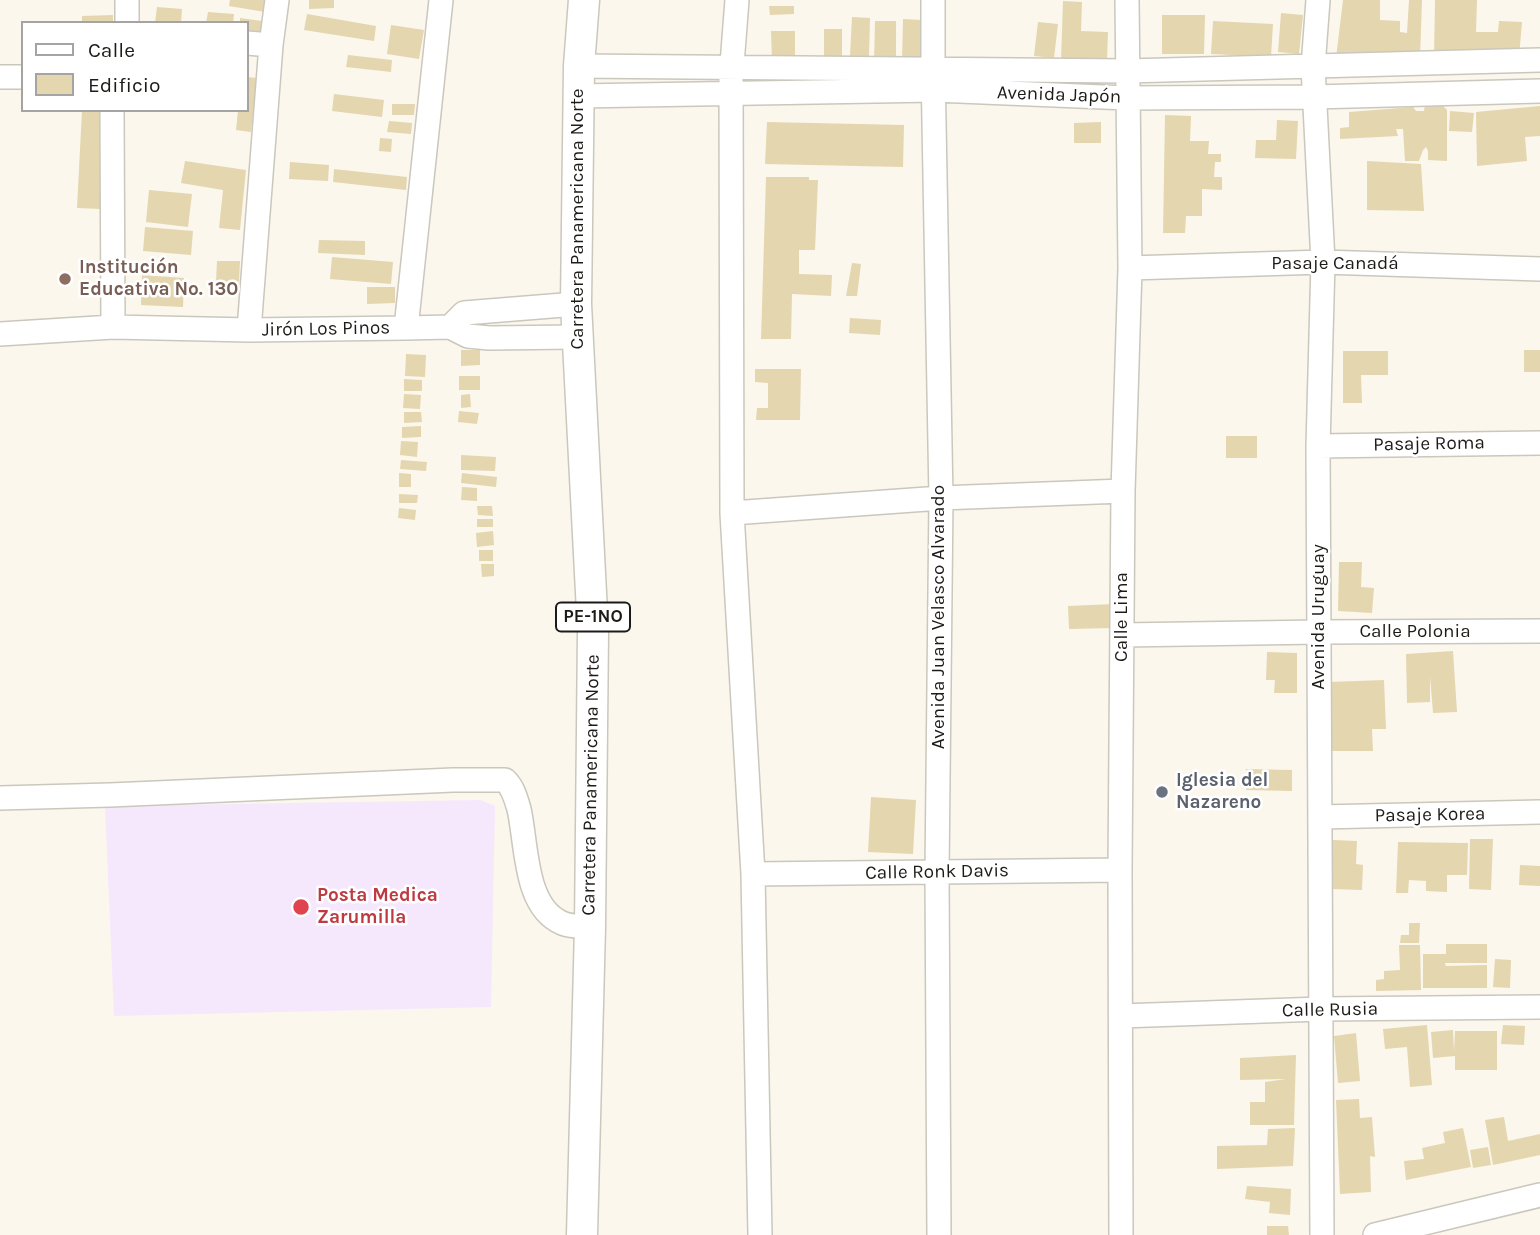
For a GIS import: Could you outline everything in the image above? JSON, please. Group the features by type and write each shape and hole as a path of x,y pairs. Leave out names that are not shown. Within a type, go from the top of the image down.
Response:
{"main road":[{"name":"Carretera Panamericana Norte","path":"582,1235 590,927 593,631 576,337 578,96 584,0"}],"street":[{"path":"127,0 127,21"},
{"path":"249,330 276,0"},
{"name":"Jirón Los Pinos","path":"0,334 113,327 249,330 406,328 441,0"},
{"path":"737,0 732,67 732,513 753,874 760,1235"},
{"name":"Avenida Juan Velasco Alvarado","path":"933,0 941,498 937,873 939,1235"},
{"name":"Calle Lima","path":"1121,1235 1123,491 1130,268 1127,0"},
{"name":"Avenida Uruguay","path":"1318,0 1314,96 1323,262 1318,446 1322,1235"},
{"path":"248,43 271,45"},
{"name":"Avenida Japón","path":"578,96 732,93 934,79 1127,71 1540,60"},
{"path":"579,66 732,67 934,79"},
{"path":"0,77 21,77"},
{"name":"Avenida Japón","path":"934,79 1127,98 1540,91"},
{"path":"112,112 113,327"},
{"name":"Pasaje Canadá","path":"1130,268 1323,262 1540,269"},
{"path":"450,327 464,313 576,304"},
{"path":"406,328 450,327 468,336 489,338 576,337"},
{"name":"Pasaje Roma","path":"1318,446 1540,443"},
{"path":"732,513 941,498 1123,491"},
{"name":"Calle Polonia","path":"1122,635 1540,631"},
{"path":"0,798 505,780 515,796 522,821 525,854 541,907 570,926 590,927"},
{"name":"Pasaje Korea","path":"1320,817 1540,812"},
{"name":"Calle Ronk Davis","path":"753,874 1120,870"},
{"name":"Calle Rusia","path":"1121,1016 1321,1009 1540,1007"},
{"path":"1375,1235 1540,1195"}],"shaded area":[{"name":"Posta Medica Zarumilla","path":"480,800 495,806 491,1007 114,1016 105,806"}],"building":[{"path":"230,0 267,0 265,12 229,6"},
{"path":"309,0 334,0 334,8 309,9"},
{"path":"1343,0 1380,0 1380,20 1400,21 1400,32 1407,33 1409,0 1422,0 1420,58 1336,58"},
{"path":"1435,0 1477,0 1476,32 1498,32 1499,21 1522,22 1519,57 1434,57"},
{"path":"1063,1 1082,2 1081,31 1108,32 1107,60 1061,60"},
{"path":"769,6 794,6 794,14 770,15"},
{"path":"157,7 182,9 181,21 155,21"},
{"path":"208,12 234,14 233,21 206,21"},
{"path":"1281,13 1303,15 1299,54 1278,52"},
{"path":"307,14 376,26 374,41 304,30"},
{"path":"113,15 113,21 82,21 82,16"},
{"path":"1162,15 1205,15 1204,54 1162,54"},
{"path":"852,17 870,18 869,56 850,56"},
{"path":"240,18 262,21 261,35 248,34 248,21 240,21"},
{"path":"903,19 922,20 921,63 902,62"},
{"path":"875,21 896,21 896,61 874,61"},
{"path":"1213,21 1273,24 1271,57 1211,54"},
{"path":"1038,22 1058,24 1054,58 1034,56"},
{"path":"391,25 424,30 419,59 387,54"},
{"path":"824,29 842,29 842,57 824,57"},
{"path":"771,31 795,31 795,61 772,61"},
{"path":"348,55 392,60 391,72 346,67"},
{"path":"248,77 257,78 251,132 236,130 238,112 248,112"},
{"path":"334,94 384,100 382,117 332,111"},
{"path":"1439,102 1447,110 1447,161 1428,160 1426,147 1419,161 1405,161 1403,129 1396,129 1398,136 1340,139 1340,128 1349,127 1349,112 1413,107 1416,111 1424,111 1425,104 1432,107"},
{"path":"392,104 415,104 414,115 392,115"},
{"path":"1540,106 1540,136 1525,137 1527,161 1477,166 1476,112"},
{"path":"1450,111 1474,113 1472,132 1449,131"},
{"path":"82,112 105,112 100,209 77,208"},
{"path":"1165,115 1191,116 1190,141 1209,141 1208,154 1221,154 1221,162 1215,162 1214,177 1222,177 1222,190 1202,189 1202,216 1186,216 1185,233 1163,233"},
{"path":"1277,120 1298,121 1296,159 1255,158 1256,140 1276,140"},
{"path":"389,121 412,123 411,134 387,132"},
{"path":"767,122 904,125 903,167 765,164"},
{"path":"1101,122 1101,143 1074,143 1074,123"},
{"path":"380,138 392,139 391,152 379,151"},
{"path":"185,161 246,170 240,230 219,228 223,190 181,183"},
{"path":"1367,161 1421,164 1424,211 1367,210"},
{"path":"290,162 329,165 328,181 289,179"},
{"path":"334,169 407,177 406,190 333,182"},
{"path":"766,177 809,177 809,180 818,180 815,250 799,250 799,274 832,275 831,296 792,294 791,339 761,339"},
{"path":"149,190 192,194 188,227 146,222"},
{"path":"145,227 193,231 191,255 143,251"},
{"path":"319,240 365,241 365,255 318,253"},
{"path":"332,257 393,262 391,284 330,279"},
{"path":"217,261 240,261 239,282 216,282"},
{"path":"852,263 861,264 857,296 846,296"},
{"path":"142,275 184,278 183,307 141,305"},
{"path":"367,287 395,287 395,303 367,304"},
{"path":"850,318 881,320 880,335 849,333"},
{"path":"461,350 480,350 480,365 461,366"},
{"path":"1524,350 1540,350 1540,372 1524,372"},
{"path":"1343,351 1388,351 1388,375 1361,375 1362,403 1343,403"},
{"path":"406,354 426,355 425,377 405,376"},
{"path":"755,369 801,369 800,420 756,420 757,408 768,408 768,383 755,382"},
{"path":"459,376 480,376 480,390 459,390"},
{"path":"404,379 422,380 422,391 404,391"},
{"path":"404,394 421,395 420,409 403,408"},
{"path":"470,394 471,407 461,408 461,395"},
{"path":"459,411 479,413 477,424 458,422"},
{"path":"404,412 421,412 422,422 404,423"},
{"path":"421,426 421,437 402,438 402,427"},
{"path":"1226,436 1257,436 1257,458 1226,458"},
{"path":"401,441 418,442 417,457 400,455"},
{"path":"461,455 496,457 495,471 461,470"},
{"path":"401,460 427,462 426,471 400,469"},
{"path":"399,473 411,474 411,487 399,487"},
{"path":"462,473 497,477 496,487 461,483"},
{"path":"462,487 477,488 477,501 461,500"},
{"path":"399,494 418,495 417,503 399,503"},
{"path":"477,506 492,506 493,516 478,515"},
{"path":"399,508 416,510 415,520 398,518"},
{"path":"477,519 493,519 493,527 477,527"},
{"path":"493,531 494,545 477,547 476,533"},
{"path":"479,550 493,550 493,561 479,561"},
{"path":"1339,562 1362,562 1361,587 1374,588 1372,613 1338,611"},
{"path":"481,564 494,564 494,576 482,577"},
{"path":"1114,604 1114,628 1069,629 1068,606"},
{"path":"1453,651 1457,712 1433,713 1430,676 1430,702 1407,703 1406,654"},
{"path":"1267,652 1297,653 1297,693 1274,693 1275,680 1266,680"},
{"path":"1384,680 1386,729 1372,729 1373,751 1332,751 1329,682"},
{"path":"1246,769 1292,770 1292,791 1246,790"},
{"path":"871,797 916,800 913,854 868,852"},
{"path":"1470,839 1493,839 1491,890 1469,889"},
{"path":"1333,840 1357,841 1356,864 1363,865 1362,890 1331,889"},
{"path":"1398,842 1468,843 1467,875 1447,875 1447,892 1426,891 1426,881 1409,880 1408,893 1396,893"},
{"path":"1520,865 1540,866 1540,886 1519,885"},
{"path":"1409,923 1420,923 1419,943 1400,943 1401,935 1409,935"},
{"path":"1446,944 1487,944 1487,963 1445,963 1446,966 1487,965 1487,988 1423,988 1423,954 1446,954"},
{"path":"1399,945 1420,945 1421,990 1376,991 1376,980 1384,979 1384,971 1400,970"},
{"path":"1495,959 1511,960 1510,988 1493,987"},
{"path":"1427,1025 1432,1085 1410,1087 1407,1047 1385,1049 1383,1029"},
{"path":"1503,1025 1525,1026 1524,1045 1501,1044"},
{"path":"1453,1030 1454,1052 1455,1031 1497,1031 1497,1070 1455,1070 1455,1056 1433,1058 1431,1032"},
{"path":"1356,1033 1360,1081 1338,1083 1334,1036"},
{"path":"1296,1055 1294,1125 1250,1125 1250,1102 1265,1102 1265,1082 1286,1079 1240,1080 1240,1058"},
{"path":"1359,1099 1360,1118 1372,1117 1375,1157 1370,1156 1371,1192 1340,1194 1336,1100"},
{"path":"1504,1117 1508,1141 1540,1134 1540,1155 1493,1165 1485,1120"},
{"path":"1295,1128 1293,1166 1217,1169 1217,1146 1267,1145 1268,1129"},
{"path":"1463,1128 1471,1167 1406,1180 1404,1161 1424,1159 1422,1148 1445,1143 1443,1132"},
{"path":"1488,1147 1491,1165 1473,1168 1470,1150"},
{"path":"1247,1186 1291,1189 1290,1215 1269,1213 1270,1202 1245,1199"},
{"path":"1267,1226 1288,1226 1289,1235 1267,1235"}],"place":[{"name":"Institución Educativa No. 130","path":"65,279"},
{"name":"Iglesia del Nazareno","path":"1162,792"},
{"name":"Posta Medica Zarumilla","path":"301,907"}]}
